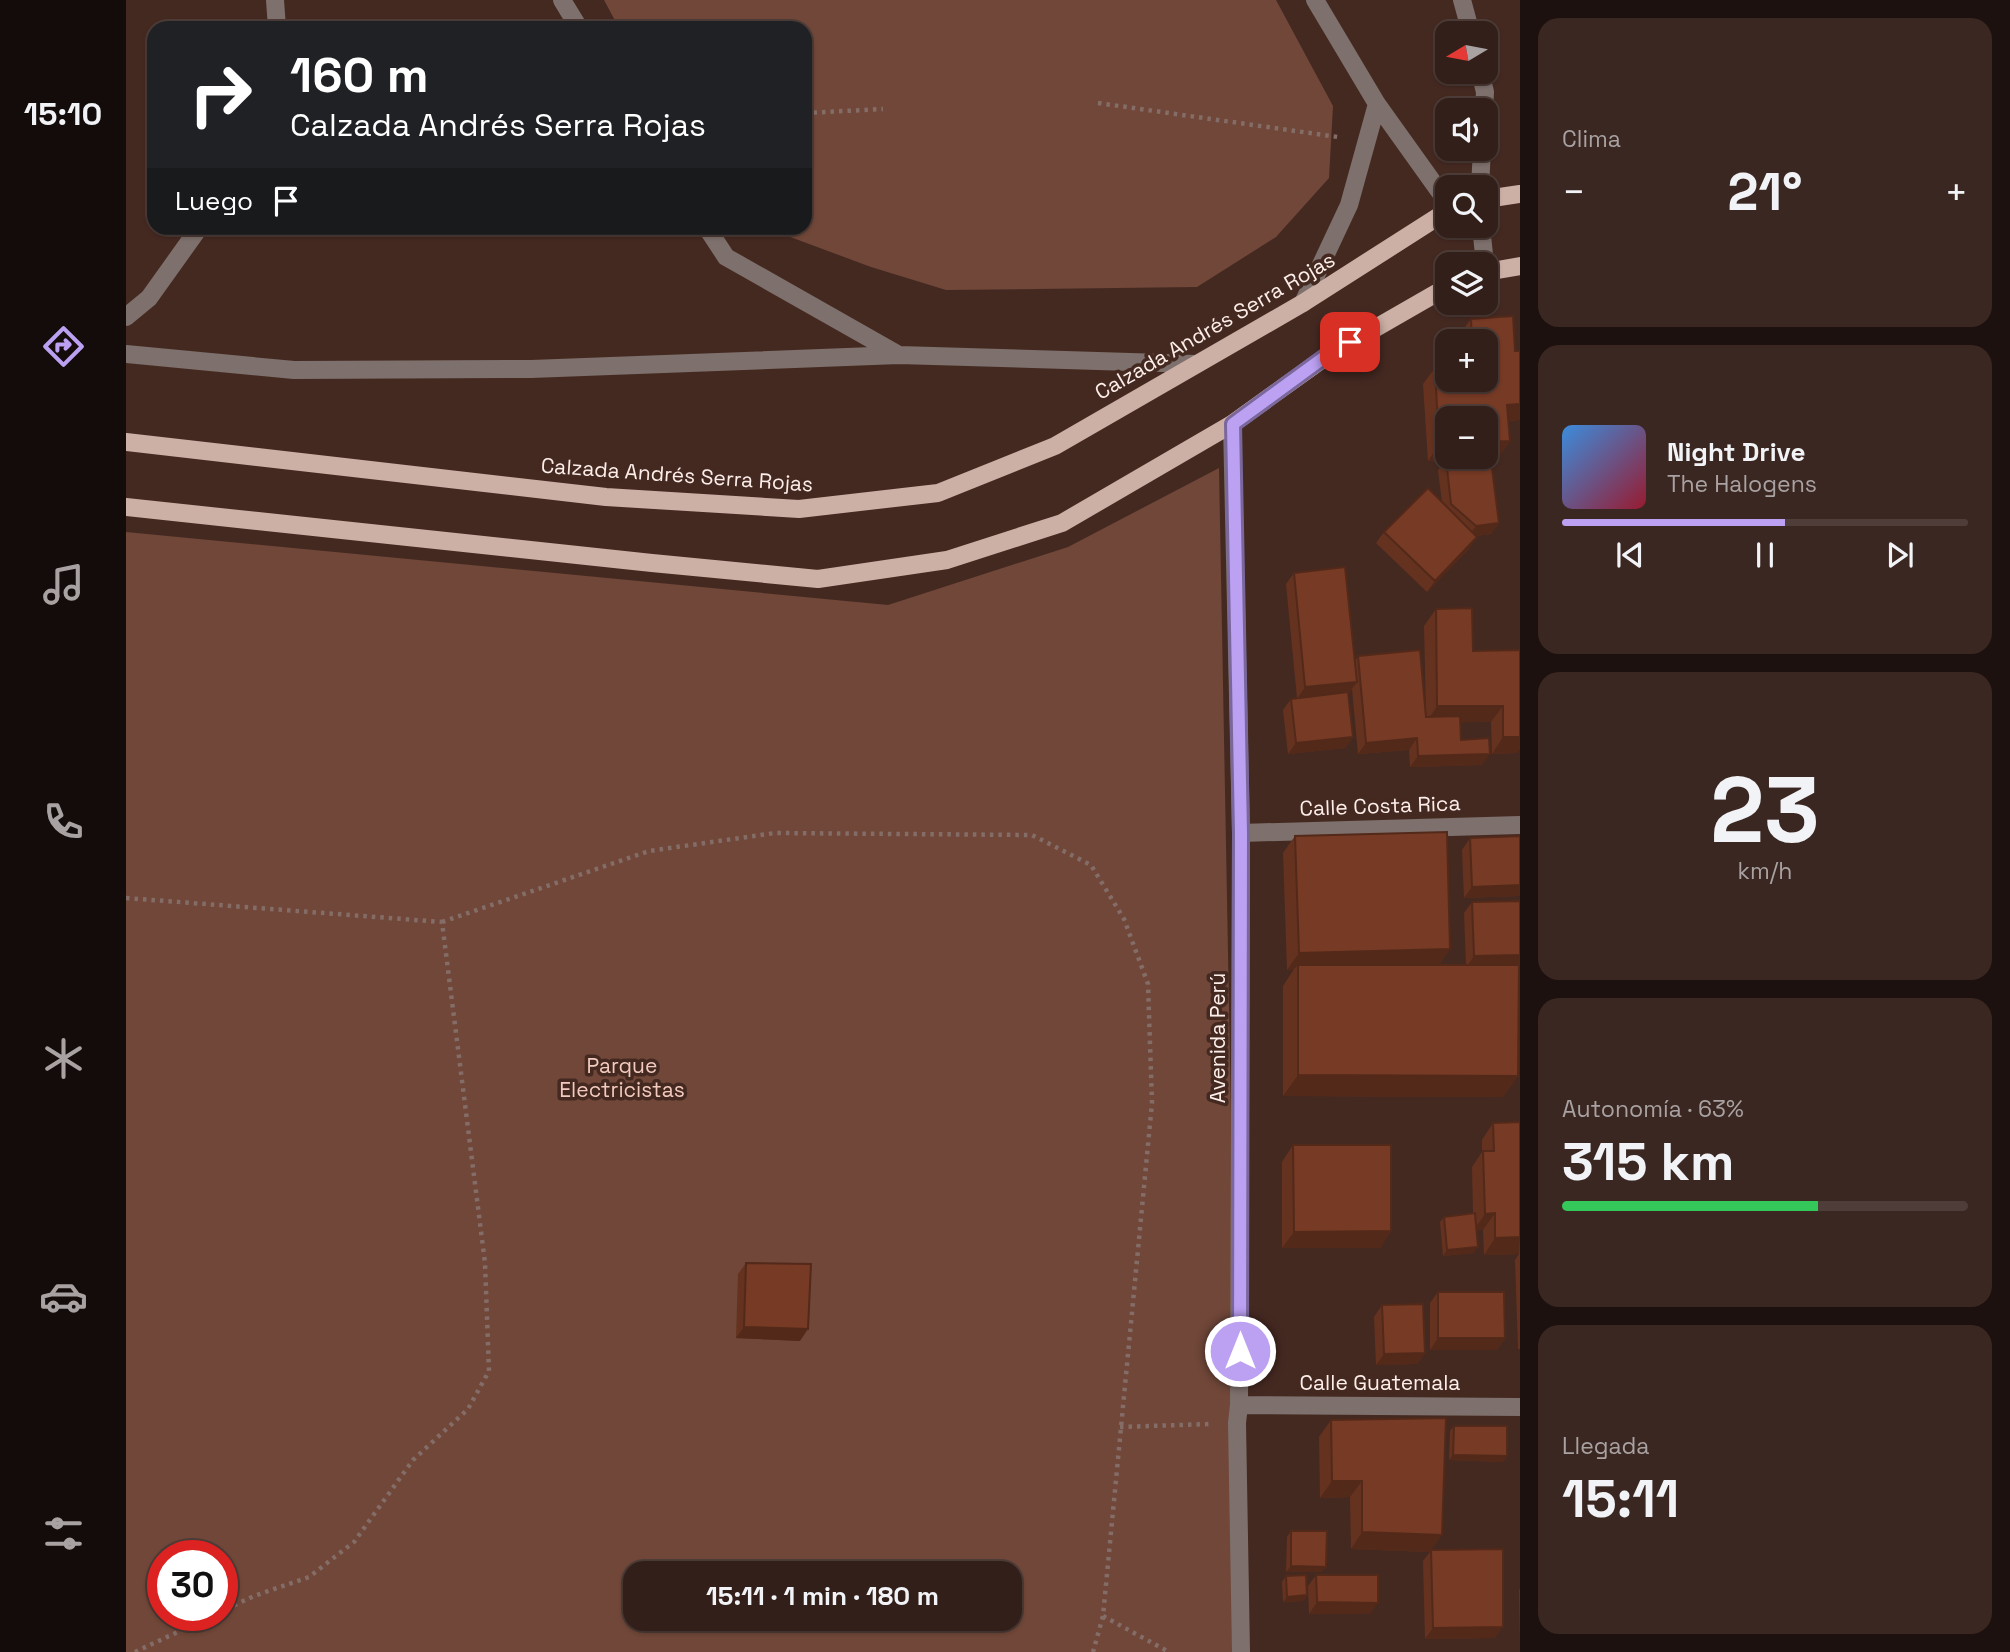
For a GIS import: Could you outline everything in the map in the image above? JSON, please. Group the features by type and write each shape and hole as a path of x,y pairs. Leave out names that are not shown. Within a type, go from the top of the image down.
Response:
{"main road":[{"path":"1498,197 1520,194"},
{"name":"Calzada Andrés Serra Rojas","path":"126,442 606,497 799,509 938,493 1055,446 1303,303 1435,219"},
{"path":"1498,268 1520,266"},
{"path":"126,507 652,564 818,579 947,561 1062,523 1233,424 1326,356 1435,294"}],"street":[{"path":"275,0 276,21"},
{"path":"562,0 575,21"},
{"path":"1315,0 1377,104 1435,185"},
{"path":"1462,0 1468,21"},
{"path":"1303,303 1349,205 1377,104"},
{"path":"126,317 149,298 194,235"},
{"path":"712,235 726,257 899,355"},
{"path":"126,354 294,370 531,369 899,355 1196,363"},
{"name":"Avenida Perú","path":"1233,424 1241,833 1238,1414 1241,1652"},
{"name":"Calle Costa Rica","path":"1241,833 1520,825"},
{"name":"Calle Guatemala","path":"1238,1414 1520,1407"}],"path":[{"path":"1098,103 1366,142"},
{"path":"812,113 883,109"},
{"path":"126,898 442,922 649,851 775,833 1032,835 1091,865 1124,919 1148,984 1152,1102 1103,1616 1093,1652"},
{"path":"238,1604 309,1577 354,1542 413,1460 468,1409 489,1371 485,1264 442,922"},
{"path":"1120,1427 1238,1414"},
{"path":"1103,1616 1169,1652"},
{"path":"135,1652 180,1631"}],"green space":[{"path":"604,0 1276,0 1333,106 1329,178 1276,237 1197,287 946,290 871,267 785,235 812,235 812,21 615,21"},
{"name":"Parque Electricistas","path":"1219,468 1241,1652 126,1652 126,532 888,605 1068,547"}],"building":[{"path":"1513,316 1515,351 1520,351 1520,404 1507,405 1510,441 1498,442 1498,406 1437,406 1436,392 1498,392 1498,329 1471,329 1471,319"},
{"path":"1447,469 1492,469 1499,523 1476,526 1451,504"},
{"path":"1428,488 1477,537 1435,581 1384,532"},
{"path":"1345,567 1357,682 1305,687 1294,573"},
{"path":"1472,608 1473,651 1520,650 1520,737 1503,737 1503,706 1437,706 1436,609"},
{"path":"1420,650 1426,717 1460,716 1461,740 1489,738 1490,754 1418,756 1417,738 1366,743 1358,656"},
{"path":"1348,692 1353,737 1296,743 1291,699"},
{"path":"1447,832 1450,949 1299,953 1295,836"},
{"path":"1520,836 1520,885 1472,887 1470,838"},
{"path":"1520,901 1520,955 1474,956 1472,902"},
{"path":"1298,965 1519,965 1518,1076 1298,1075"},
{"path":"1520,1122 1520,1237 1495,1238 1495,1213 1485,1214 1483,1151 1494,1151 1493,1123"},
{"path":"1293,1145 1391,1145 1391,1231 1294,1232"},
{"path":"1475,1213 1478,1247 1447,1250 1444,1217"},
{"path":"746,1263 811,1264 808,1329 744,1327"},
{"path":"1438,1292 1504,1292 1505,1338 1438,1338"},
{"path":"1423,1304 1425,1353 1384,1354 1382,1305"},
{"path":"1446,1418 1442,1535 1362,1532 1362,1481 1332,1481 1331,1420"},
{"path":"1454,1426 1507,1426 1507,1456 1453,1455"},
{"path":"1291,1531 1327,1531 1326,1567 1291,1566"},
{"path":"1503,1549 1503,1627 1433,1628 1431,1550"},
{"path":"1306,1575 1307,1595 1287,1597 1286,1576"},
{"path":"1316,1575 1378,1575 1378,1603 1317,1602"}],"route":[{"path":"1240,1351 1241,833 1233,424 1326,356 1350,342"}]}
